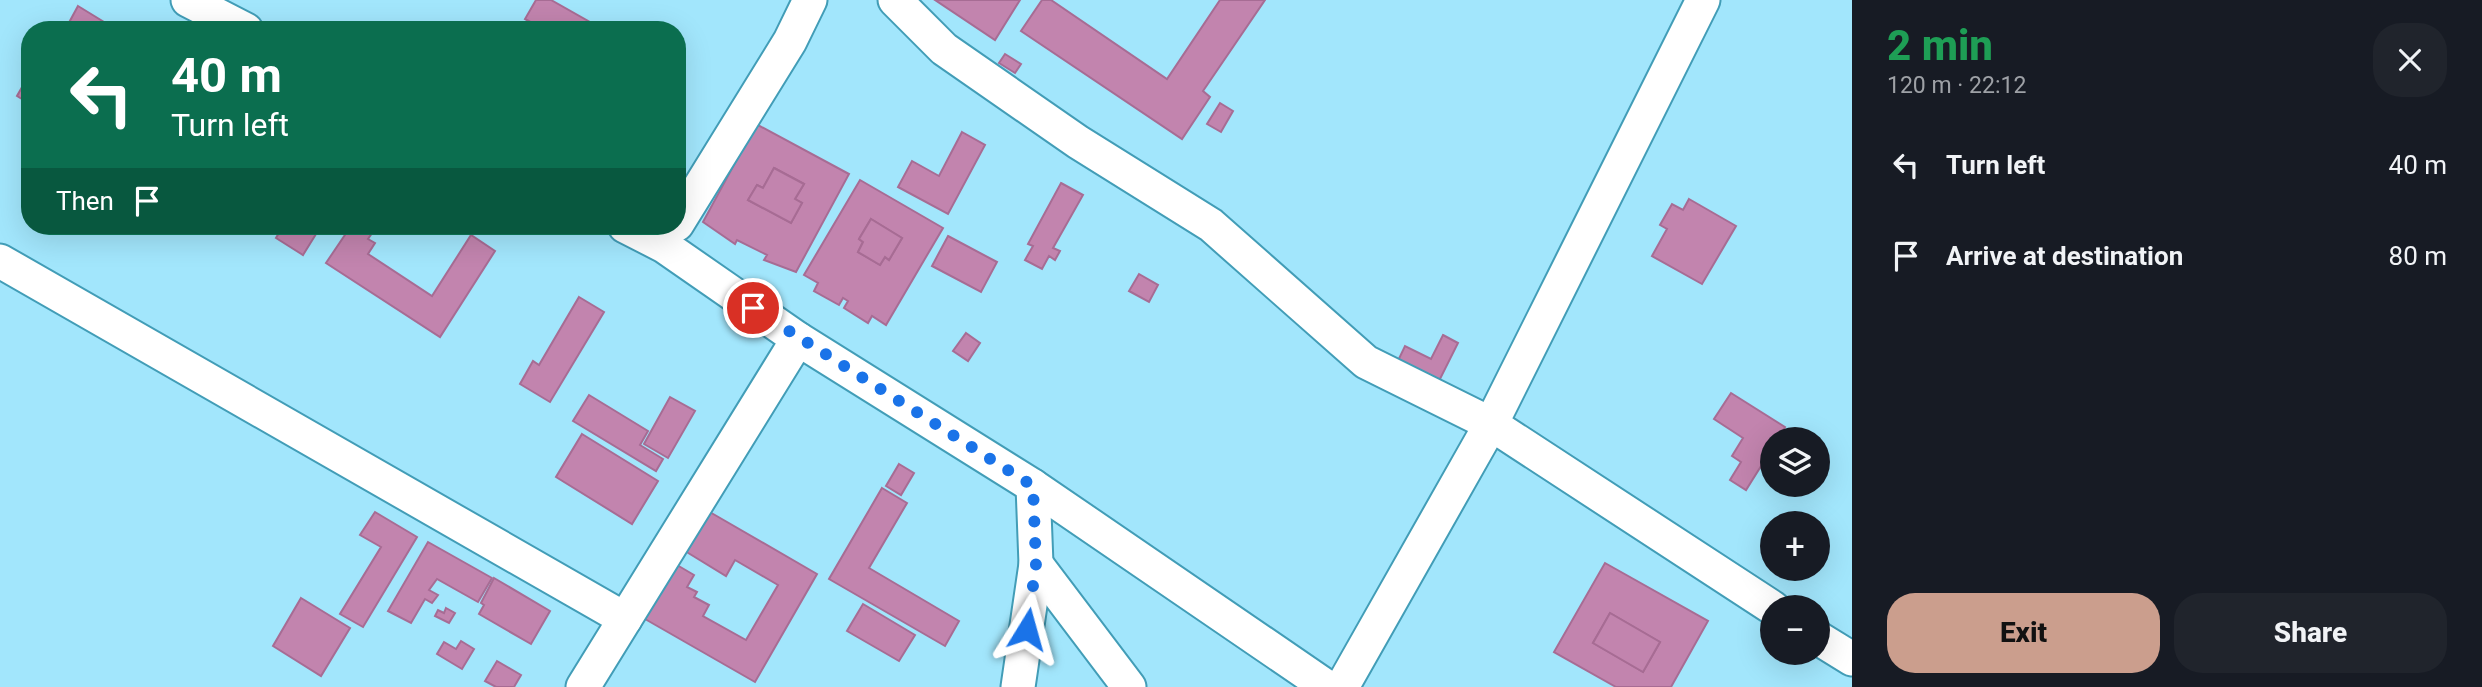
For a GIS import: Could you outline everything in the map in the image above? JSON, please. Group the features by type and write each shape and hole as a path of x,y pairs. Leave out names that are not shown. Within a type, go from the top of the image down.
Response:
{"street":[{"path":"188,0 229,21"},
{"path":"686,209 790,41 810,0"},
{"path":"895,0 944,49 1078,142 1211,225 1366,362 1491,424 1760,600"},
{"path":"1342,687 1491,424 1703,0"},
{"path":"676,235 798,339 1033,486 1327,687"},
{"path":"0,261 625,619"},
{"path":"583,687 798,339"},
{"path":"1018,687 1036,564 1033,486"},
{"path":"1036,564 1129,687"},
{"path":"1830,646 1852,660"}],"building":[{"path":"536,0 551,0 588,21 529,21 525,19"},
{"path":"935,0 1020,0 995,40"},
{"path":"1042,0 1051,0 1167,79 1220,0 1265,0 1203,91 1210,97 1182,139 1021,31"},
{"path":"78,6 102,21 70,21"},
{"path":"1005,54 1021,64 1015,73 999,63"},
{"path":"1220,103 1233,111 1221,132 1207,124"},
{"path":"756,124 849,174 796,272 764,260 767,255 737,240 735,244 703,222","holes":["774,168 804,184 795,199 802,203 791,223 748,200 757,185 763,188"]},
{"path":"962,132 985,145 948,214 898,187 912,161 939,176"},
{"path":"774,168 804,184 795,199 802,203 791,223 748,200 757,185 763,188"},
{"path":"860,180 943,228 886,325 872,316 868,323 844,308 848,301 843,298 839,305 814,291 818,283 804,275","holes":["871,219 902,238 889,260 885,257 880,265 858,252 863,242 859,239"]},
{"path":"1061,183 1083,195 1053,248 1060,251 1055,260 1049,256 1042,269 1025,260 1033,246 1028,244"},
{"path":"1689,199 1736,226 1702,284 1652,256 1667,229 1660,225 1672,204 1683,210"},
{"path":"871,219 902,238 889,260 885,257 880,265 858,252 863,242 859,239"},
{"path":"278,235 315,235 303,255 276,238"},
{"path":"345,235 371,235 368,239 375,243 368,254 432,296 471,235 495,251 440,337 326,263"},
{"path":"948,236 997,262 981,292 932,266"},
{"path":"1139,274 1158,285 1149,302 1129,291"},
{"path":"579,297 604,312 550,402 520,384 533,361 539,365"},
{"path":"966,333 980,343 968,361 953,351"},
{"path":"1443,335 1458,343 1436,387 1395,367 1405,346 1431,359"},
{"path":"1731,393 1785,427 1760,427 1760,468 1746,490 1730,480 1741,462 1732,456 1743,438 1714,419"},
{"path":"589,395 648,431 640,445 663,459 656,471 573,421"},
{"path":"670,397 695,411 668,458 644,444"},
{"path":"582,434 658,481 632,524 556,477"},
{"path":"899,464 914,473 901,495 886,486"},
{"path":"882,488 907,503 869,568 959,621 945,646 829,579"},
{"path":"708,511 817,574 755,682 645,619 677,565 694,575 687,587 697,592 694,597 709,605 703,616 746,640 778,585 735,560 726,576 685,551"},
{"path":"375,512 417,537 363,627 340,614 381,547 360,535"},
{"path":"428,542 492,578 478,602 437,579 429,590 438,595 432,603 425,599 411,623 388,611"},
{"path":"1605,563 1708,621 1671,687 1616,687 1554,652","holes":["1610,613 1660,642 1643,672 1593,643"]},
{"path":"494,578 550,611 531,644 479,614 484,605 481,603"},
{"path":"301,598 350,628 321,676 273,646"},
{"path":"863,604 915,635 899,661 847,631"},
{"path":"446,608 455,613 449,623 435,616 438,610 444,613"},
{"path":"1610,613 1660,642 1643,672 1593,643"},
{"path":"461,641 474,649 462,669 437,654 444,642 456,649"},
{"path":"497,661 521,675 514,687 496,687 485,681"}],"route":[{"path":"753,308 1033,486 1036,564 1027,629"}]}
